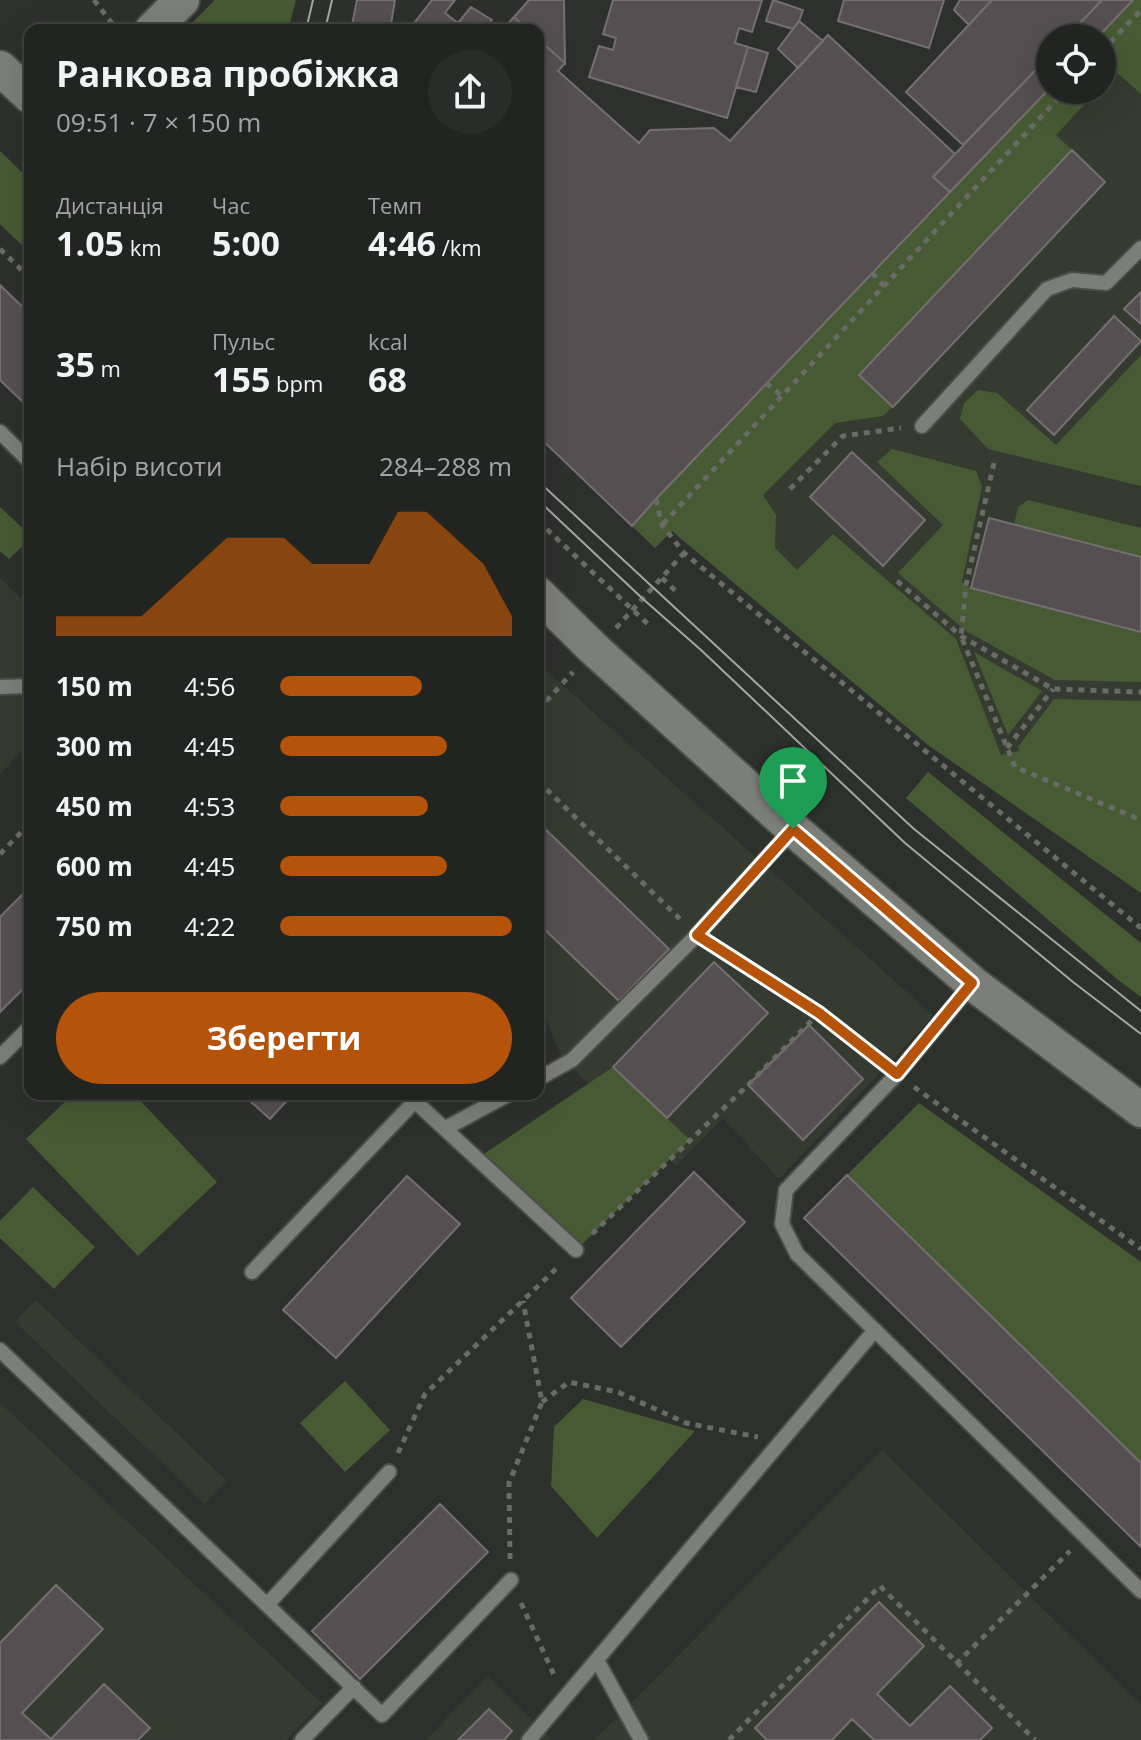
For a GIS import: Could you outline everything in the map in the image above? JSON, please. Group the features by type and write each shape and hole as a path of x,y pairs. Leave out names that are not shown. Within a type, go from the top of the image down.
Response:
{"street":[{"path":"158,24 182,0"},
{"path":"0,68 24,90"},
{"path":"544,600 793,829 972,983 1141,1110"}],"lane":[{"path":"922,426 1047,289 1072,280 1106,283 1141,248"},
{"path":"0,432 24,456"},
{"path":"0,687 24,686"},
{"path":"544,1076 572,1060 697,935 793,829"},
{"path":"972,983 897,1074 786,1190 782,1224 797,1254 1141,1591"},
{"path":"0,1057 24,1033"},
{"path":"252,1272 409,1100"},
{"path":"413,1100 576,1250"},
{"path":"446,1128 498,1100"},
{"path":"529,1740 875,1330"},
{"path":"0,1350 382,1715 511,1580"},
{"path":"267,1605 389,1472"},
{"path":"597,1660 641,1740"},
{"path":"302,1740 354,1687"}],"path":[{"path":"94,0 112,24"},
{"path":"1116,36 1141,10"},
{"path":"662,525 1053,104"},
{"path":"0,249 24,272"},
{"path":"872,273 884,286"},
{"path":"766,383 782,396"},
{"path":"790,489 843,436 922,426"},
{"path":"994,463 966,585 961,636 1007,748 1015,767 1141,820"},
{"path":"656,499 662,525 684,553 1141,928"},
{"path":"544,527 650,626"},
{"path":"662,578 679,594"},
{"path":"897,581 961,636 1053,689 1141,692"},
{"path":"1007,748 1053,689"},
{"path":"544,787 697,935 819,1013 897,1074 1141,1249"},
{"path":"0,854 24,829"},
{"path":"523,1300 542,1402"},
{"path":"565,1698 511,1580 509,1483 542,1402 569,1382 618,1392 686,1423 780,1442"},
{"path":"956,1664 1085,1536"},
{"path":"729,1740 880,1586 1035,1740"}],"shaded area":[{"path":"1116,72 1141,94 1141,893 928,745 672,531 1084,104 1116,104"},
{"path":"0,578 24,601 24,748 0,774"},
{"path":"544,668 934,1016 779,1179 723,1118 676,1166 562,1058 544,1014"},
{"path":"36,1300 227,1481 205,1504 15,1322"},
{"path":"0,1403 322,1703 286,1740 0,1740"},
{"path":"882,1450 1141,1705 1141,1740 594,1740"},
{"path":"487,1676 553,1740 426,1740"}],"green space":[{"path":"215,0 296,0 290,24 191,24"},
{"path":"1133,0 1141,0 1141,94 1116,72 1116,24 1110,24"},
{"path":"1036,103 1085,104 1056,135 1072,150 860,375 893,407 883,416 835,423 763,495 776,515 775,548 797,570 833,534 956,639 1001,755 1019,751 1018,747 1054,699 1141,701 1141,893 928,745 672,531 655,548 632,526"},
{"path":"0,151 24,174 24,247 0,224"},
{"path":"1141,355 1141,486 988,449 960,419 964,403 978,390 997,393 1056,445"},
{"path":"892,449 976,471 982,486 962,582 971,588 1141,632 1141,682 1055,680 966,631 898,573 943,525 877,462"},
{"path":"1028,500 1141,528 1141,557 1014,525 1018,507"},
{"path":"0,507 24,529 24,545 9,559 0,551"},
{"path":"974,652 1042,691 1008,735"},
{"path":"928,772 1141,943 1141,997 906,798"},
{"path":"613,1067 690,1140 576,1250 478,1158"},
{"path":"67,1100 140,1100 217,1182 138,1256 26,1139"},
{"path":"919,1103 1141,1262 1141,1463 847,1175"},
{"path":"33,1187 95,1247 54,1289 0,1238 0,1221"},
{"path":"345,1381 390,1430 345,1472 300,1423"},
{"path":"583,1399 695,1431 597,1538 551,1486 554,1427"}],"building":[{"path":"357,0 395,0 391,24 352,24"},
{"path":"432,0 455,0 445,13 458,23 471,7 492,20 489,24 413,24"},
{"path":"529,0 564,0 565,63 544,44 544,24 522,24 514,17"},
{"path":"613,0 762,0 752,32 739,28 735,43 748,47 727,118 589,77 599,46 613,50 616,38 603,34"},
{"path":"773,0 803,10 793,29 766,21"},
{"path":"844,0 944,0 929,48 838,21"},
{"path":"960,0 992,0 969,25 954,10"},
{"path":"992,0 1102,0 1079,24 1036,24 1036,69 963,145 906,92"},
{"path":"1102,0 1133,0 1110,24 1079,24"},
{"path":"514,17 522,24 508,24"},
{"path":"799,21 823,41 798,68 778,49"},
{"path":"828,35 955,154 933,177 950,192 632,526 544,442 544,44 565,63 558,71 639,143 650,130 714,128 730,141"},
{"path":"748,47 768,53 756,92 736,87"},
{"path":"1036,70 1036,103 950,192 933,177"},
{"path":"1072,150 1105,182 893,407 859,375"},
{"path":"0,285 24,308 24,403 0,380"},
{"path":"1141,292 1141,324 1124,309"},
{"path":"1114,316 1141,341 1054,435 1027,410"},
{"path":"852,452 925,520 883,566 810,497"},
{"path":"989,518 1141,557 1141,632 971,588"},
{"path":"544,828 669,949 619,1001 544,929"},
{"path":"24,893 24,988 0,1012 0,917"},
{"path":"714,962 768,1013 667,1118 613,1067"},
{"path":"809,1025 863,1079 803,1140 748,1085"},
{"path":"249,1100 287,1100 270,1119"},
{"path":"694,1172 745,1222 621,1347 571,1298"},
{"path":"847,1175 1141,1463 1141,1547 804,1218"},
{"path":"407,1176 460,1224 336,1358 283,1310"},
{"path":"440,1504 488,1552 360,1679 312,1631"},
{"path":"56,1585 103,1629 22,1713 51,1739 104,1684 150,1728 138,1740 0,1740 0,1643"},
{"path":"879,1602 924,1646 877,1694 910,1726 950,1686 992,1728 980,1740 874,1740 852,1719 832,1740 767,1740 755,1728"},
{"path":"489,1709 512,1731 504,1740 458,1740"}],"tram line":[{"path":"307,24 313,0"},
{"path":"326,24 332,0"},
{"path":"544,487 914,829 1141,1011"},
{"path":"544,506 905,843 1141,1034"}],"route":[{"path":"793,829 972,983 897,1074 819,1013 697,935 793,829"}]}
